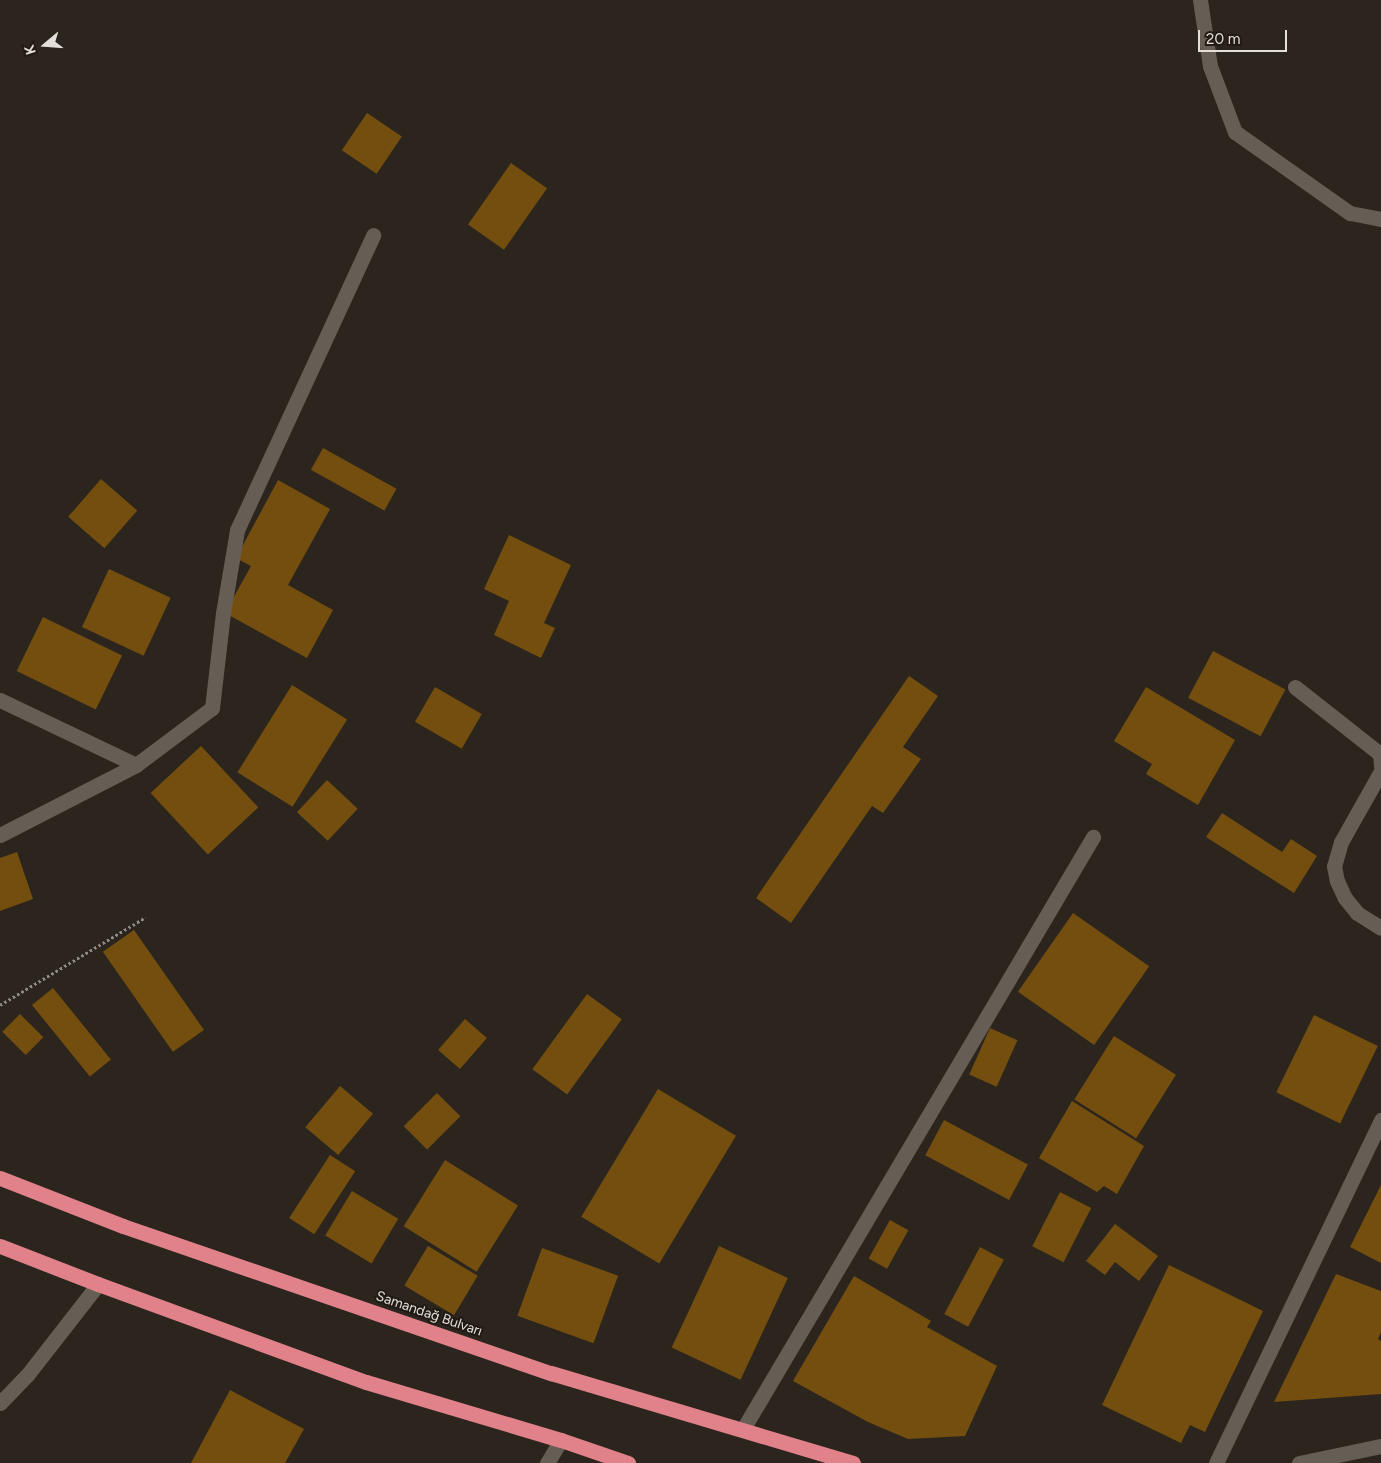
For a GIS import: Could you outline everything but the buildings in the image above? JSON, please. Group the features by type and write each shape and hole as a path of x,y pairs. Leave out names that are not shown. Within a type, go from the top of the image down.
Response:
{"highway":[{"name":"Samandağ Bulvarı","path":"0,1178 123,1226 551,1373 853,1463"},
{"path":"0,1246 366,1382 561,1440 628,1463"}],"street":[{"path":"1200,0 1210,66 1235,132 1350,212 1381,219"},
{"path":"0,835 136,765 212,708 222,613 237,530 373,235"},
{"path":"1295,687 1380,754 1381,766"},
{"path":"0,700 136,765"},
{"path":"1381,771 1341,842 1334,866 1337,881 1345,898 1357,913 1381,928"},
{"path":"743,1429 1093,837"},
{"path":"1216,1463 1381,1120"},
{"path":"0,1402 28,1374 98,1284"},
{"path":"547,1463 561,1440"},
{"path":"1299,1463 1381,1446"}],"path":[{"path":"0,1004 146,917"}]}
